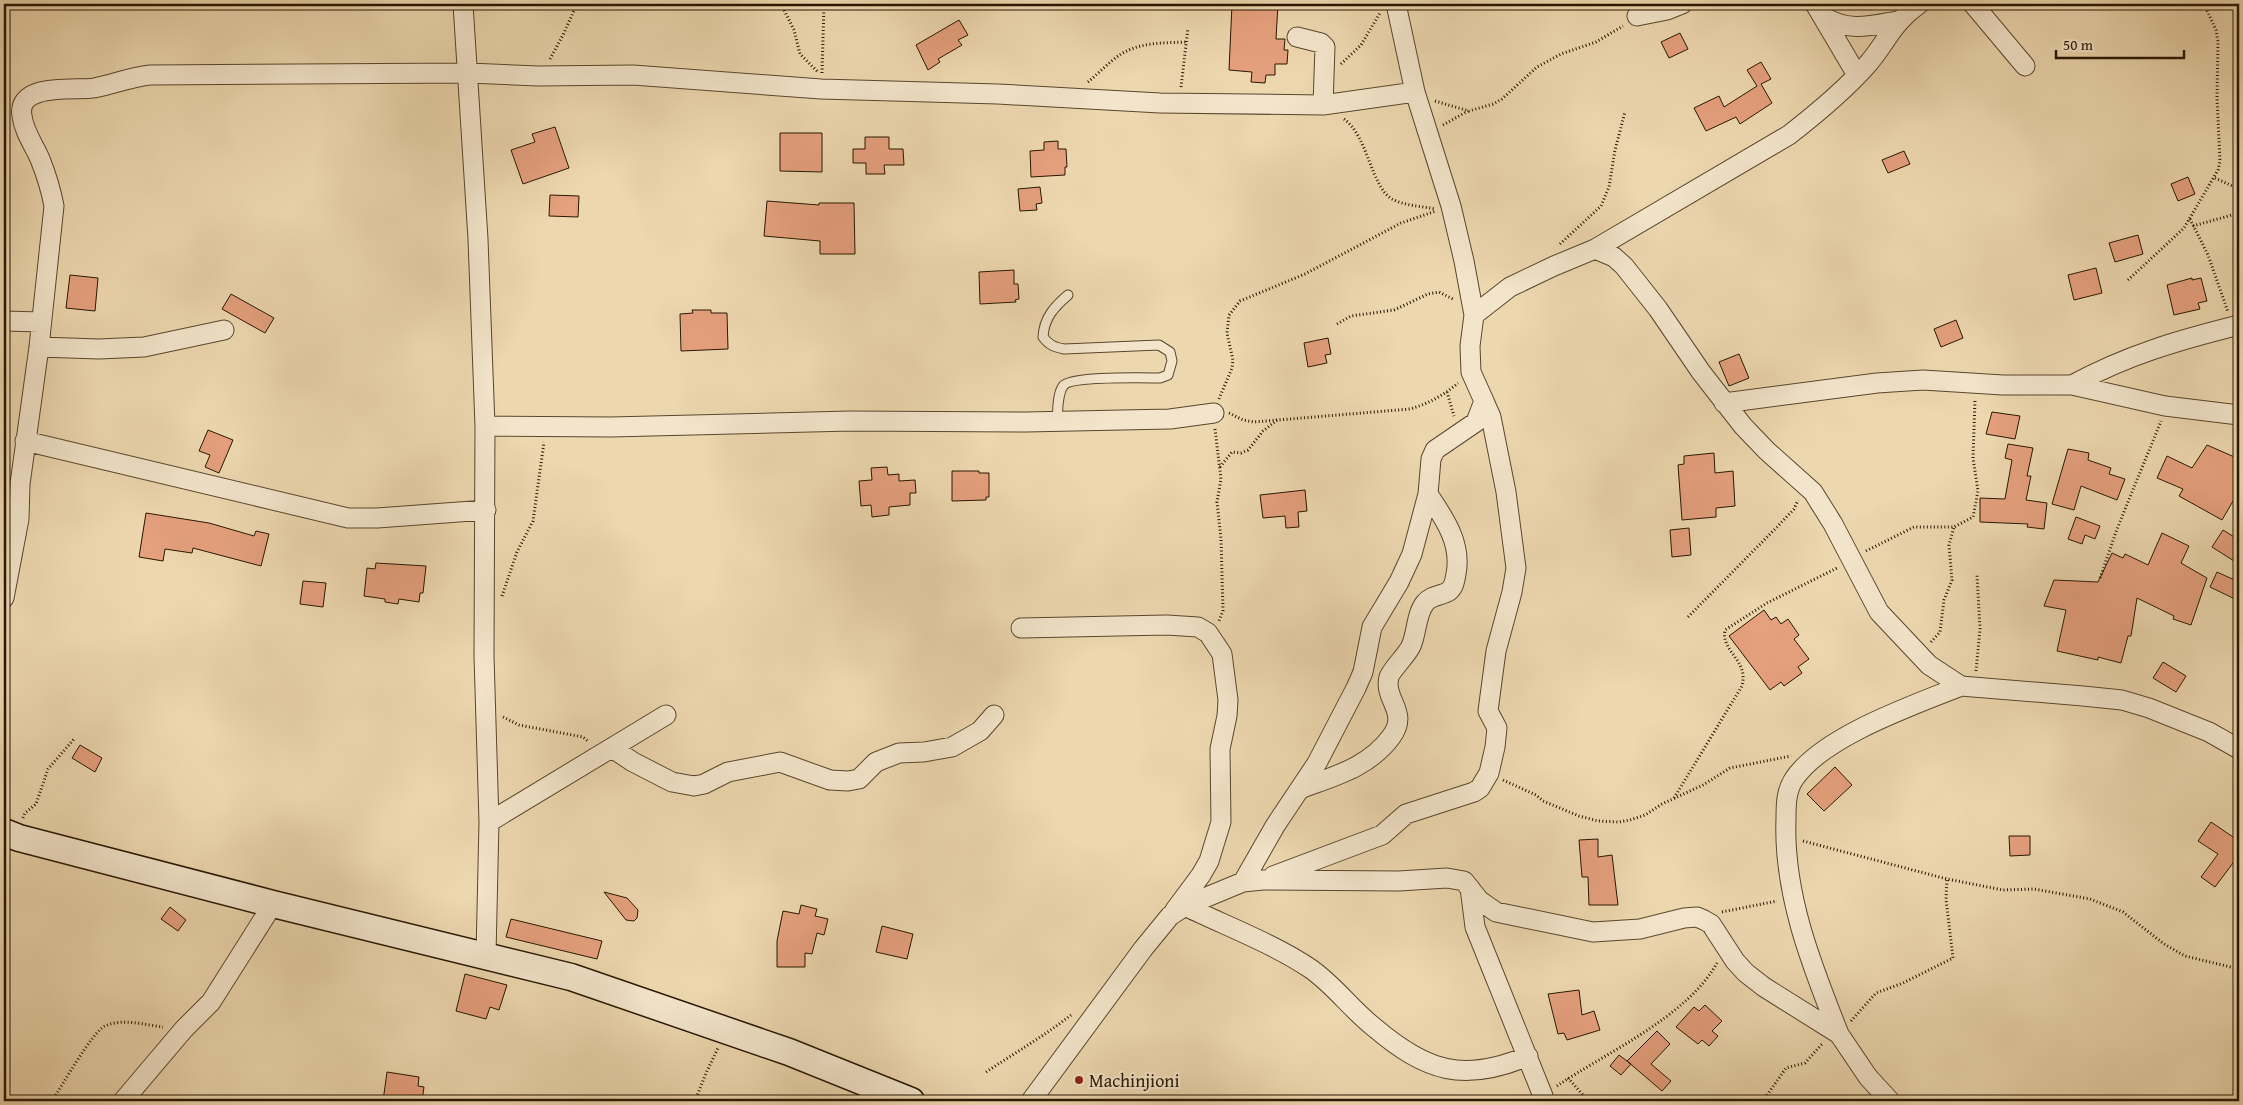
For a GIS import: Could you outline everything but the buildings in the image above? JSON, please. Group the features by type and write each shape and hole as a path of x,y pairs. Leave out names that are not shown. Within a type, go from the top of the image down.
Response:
{"street":[{"path":"463,4 478,239 486,426 485,618 489,822 486,955"},
{"path":"1637,16 1667,10 1682,4"},
{"path":"1474,319 1510,287 1595,249 1789,135 1868,64 1898,21 1919,4"},
{"path":"1973,4 2025,66"},
{"path":"1263,880 1382,835 1406,814 1474,792 1480,788 1489,773 1495,747 1497,728 1488,710 1496,651 1512,592 1516,568 1506,492 1491,417 1471,372 1470,346 1474,319 1451,206 1389,7"},
{"path":"1819,10 1845,27 1898,21"},
{"path":"1819,10 1857,75"},
{"path":"1297,38 1321,43 1325,47 1323,106"},
{"path":"4,598 8,554 19,519 20,484 54,206 50,186 40,159 24,127 21,114 24,104 34,94 50,89 94,88 125,79 150,75 468,73 538,76 633,75 821,89 998,94 1180,103 1323,106 1416,94"},
{"path":"1595,249 1614,257 1624,266 1662,315 1724,403 1767,451 1805,483 1821,504 1879,612 1929,665 1970,686 2122,700 2178,718 2209,732 2239,749"},
{"path":"4,321 41,322"},
{"path":"2072,385 2130,356 2164,344 2236,326"},
{"path":"38,347 99,349 144,347 224,330"},
{"path":"1724,403 1910,380 2003,385 2072,385 2166,406 2239,415"},
{"path":"1243,882 1275,826 1317,763 1363,672 1372,627 1399,582 1412,554 1428,494 1431,459 1435,450 1476,422 1484,401"},
{"path":"486,426 552,427 850,420 1057,421 1162,419 1214,413"},
{"path":"25,441 348,518 377,518 486,510"},
{"path":"1300,789 1364,764 1391,737 1399,724 1399,714 1390,691 1388,679 1391,672 1399,666 1411,646 1425,603 1434,596 1448,591 1454,584 1457,570 1457,553 1453,536 1428,494"},
{"path":"1022,628 1167,624 1198,627 1209,634 1222,654 1228,700 1228,716 1220,749 1221,822 1209,861 1178,911 1143,949 1031,1101"},
{"path":"1890,1101 1868,1077 1838,1034 1817,980 1792,898 1786,859 1785,836 1789,788 1795,777 1807,765 1832,745 1867,726 1970,686"},
{"path":"489,822 666,715"},
{"path":"607,750 664,778 694,786 704,784 728,772 780,762 830,780 848,781 859,779 876,762 899,753 924,752 952,747 980,731 994,715"},
{"path":"12,835 273,904 571,977 789,1052 911,1101"},
{"path":"1178,911 1243,882 1263,880 1398,881 1447,878 1464,881 1486,906 1496,912 1594,932 1640,929 1684,918 1697,917 1711,924 1735,961 1764,987 1838,1034"},
{"path":"1470,888 1475,927 1543,1096"},
{"path":"123,1101 184,1029 211,1002 273,904"},
{"path":"1178,911 1282,952 1311,969 1334,988 1374,1028 1410,1054 1435,1066 1461,1072 1481,1071 1504,1066 1528,1056"}],"lane":[{"path":"1057,421 1063,385 1069,382 1095,379 1160,378 1168,375 1172,361 1170,352 1159,345 1064,349 1048,344 1043,337 1046,319 1053,308 1068,295"}],"path":[{"path":"538,76 563,35 577,4"},
{"path":"781,4 794,30 800,54 822,76 824,4"},
{"path":"2128,280 2184,228 2215,178 2220,161 2216,98 2219,55 2216,30 2204,4"},
{"path":"1325,82 1361,45 1389,7"},
{"path":"1428,132 1469,111 1502,100 1538,67 1561,54 1596,42 1637,16"},
{"path":"1180,103 1188,28"},
{"path":"1068,98 1123,53 1145,45 1186,42"},
{"path":"1416,94 1469,111"},
{"path":"1209,634 1220,620 1223,611 1221,539 1217,502 1220,468 1214,413 1232,368 1233,360 1227,332 1229,315 1240,301 1305,274 1401,223 1440,210 1403,203 1384,193 1354,129 1348,121 1323,106"},
{"path":"1554,266 1559,246 1564,238 1601,206 1608,187 1625,112"},
{"path":"2215,178 2239,189"},
{"path":"2193,226 2239,213"},
{"path":"2190,219 2214,270 2236,326"},
{"path":"1337,324 1351,316 1394,310 1423,296 1439,292 1451,296 1474,319"},
{"path":"1214,413 1228,413 1249,422 1410,409 1422,406 1447,392 1471,372"},
{"path":"1674,798 1742,686 1744,679 1742,666 1725,640 1724,630 1767,604 1834,570 1851,558 1914,527 1954,527 1965,523 1974,516 1978,491 1973,445 1976,383"},
{"path":"2100,578 2117,529 2166,406"},
{"path":"1220,468 1232,452 1244,453 1253,446 1263,431 1278,420"},
{"path":"485,618 503,596 517,552 533,521 542,448 552,427"},
{"path":"1688,617 1794,509 1805,483"},
{"path":"1929,665 1929,648 1940,632 1944,600 1952,580 1949,545 1954,527"},
{"path":"1970,686 1976,665 1980,629 1977,575"},
{"path":"486,703 508,721 563,734 583,736 607,750"},
{"path":"12,835 25,813 36,804 48,769 74,739"},
{"path":"1489,773 1543,801 1598,821 1619,822 1637,818 1703,785 1730,768 1794,756"},
{"path":"1785,836 1880,863 1947,879 2003,890 2034,889 2090,899 2123,912 2164,944 2186,956 2239,969"},
{"path":"1762,1101 1786,1068 1805,1063 1838,1034 1876,993 1903,983 1953,958 1946,899 1947,879"},
{"path":"1697,917 1792,898"},
{"path":"1543,1096 1568,1078 1598,1062 1692,995 1708,978 1726,947"},
{"path":"986,1072 1027,1044 1047,1034 1077,1011"},
{"path":"52,1101 95,1036 105,1026 131,1023 184,1029"},
{"path":"695,1101 714,1055 730,1031"},
{"path":"1568,1078 1583,1096 1595,1101"},
{"path":"1577,1101 1583,1096"}],"place":[{"name":"Machinjioni","path":"1079,1080"}]}
